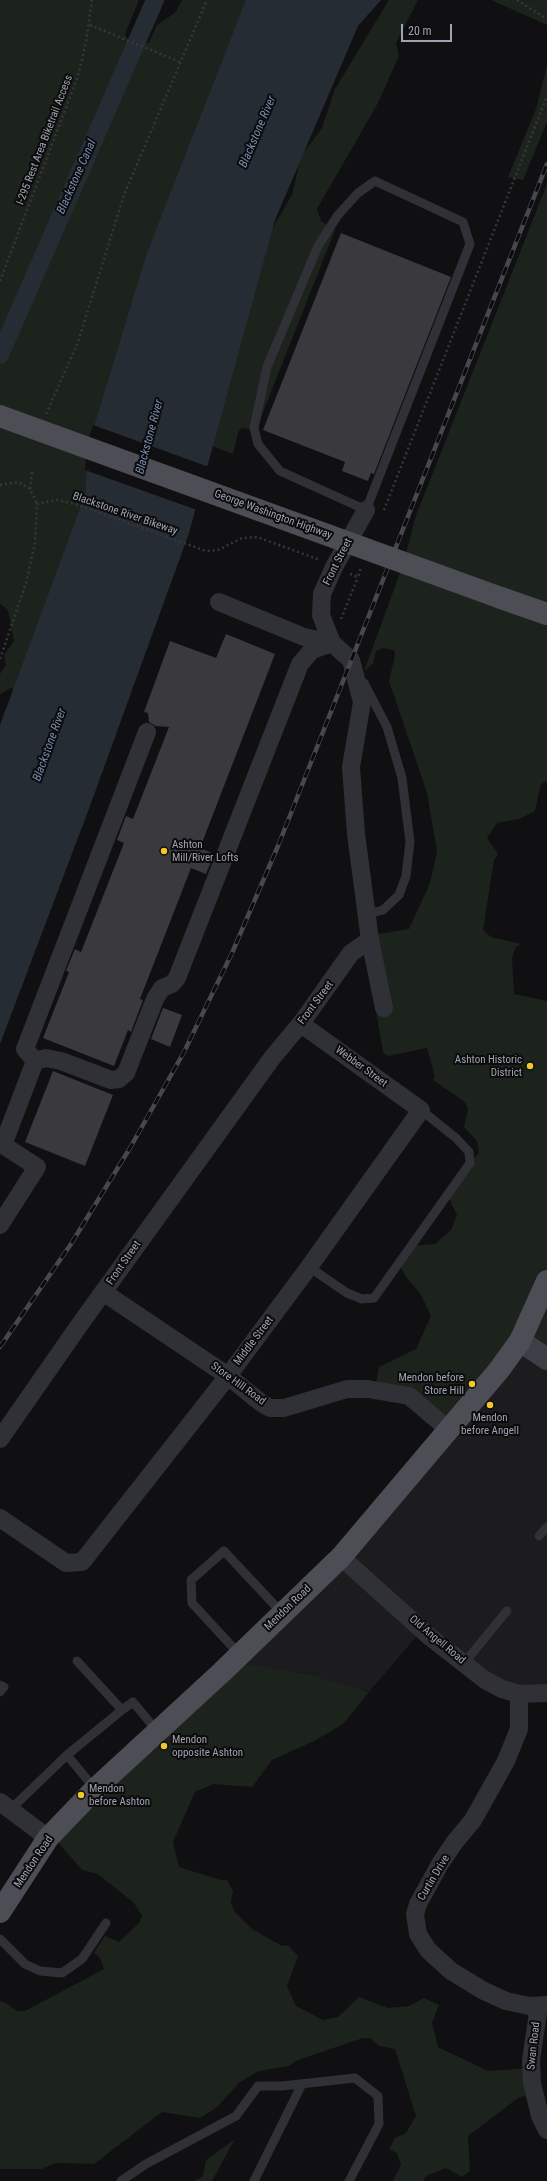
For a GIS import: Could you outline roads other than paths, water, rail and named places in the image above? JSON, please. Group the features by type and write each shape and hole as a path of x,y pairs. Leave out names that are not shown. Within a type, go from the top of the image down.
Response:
{"main road":[{"name":"George Washington Highway","path":"0,416 547,614"},
{"name":"Mendon Road","path":"0,1912 48,1838 95,1789 158,1732 341,1557 499,1370 520,1341 547,1281"},
{"path":"520,1341 547,1359"}],"street":[{"name":"Front Street","path":"351,660 332,643 321,615 322,594 334,567 366,510"},
{"path":"219,602 304,637 332,643"},
{"path":"35,1061 46,1058 61,1061 111,1080 119,1079 126,1073 155,999 162,988 172,984 177,978 300,664 312,650 332,643"},
{"path":"351,660 362,702 351,767 365,915 384,1008"},
{"path":"35,1061 25,1049 147,732"},
{"name":"Front Street","path":"0,1439 103,1292 272,1058 301,1024 351,953 370,940"},
{"name":"Webber Street","path":"301,1024 421,1110"},
{"path":"0,1225 37,1167 3,1145 35,1061"},
{"name":"Middle Street","path":"0,1518 66,1563 77,1564 82,1562 228,1376 309,1267 421,1110"},
{"name":"Store Hill Road","path":"103,1292 228,1376 260,1402 270,1408 284,1408 347,1389 368,1389 409,1396 449,1430"},
{"name":"Old Angell Road","path":"341,1557 430,1637 485,1680 502,1689 518,1694 547,1693"},
{"name":"Curtin Drive","path":"518,1694 519,1729 506,1761 473,1820 454,1843 440,1864 418,1904 415,1914 418,1934 428,1950 451,1971 484,1991 506,2001 524,2006 543,2006"},
{"path":"5,1806 48,1838"},
{"name":"Swan Road","path":"543,2006 531,2060 532,2083 540,2116 547,2130"}],"lane":[{"path":"375,181 463,222 470,244 366,510 280,471 258,444 254,428 267,367 318,246 338,215 358,193 375,181"},
{"path":"351,660 388,727 402,778 410,842 406,876 399,895 383,910 365,915"},
{"path":"309,1267 347,1293 362,1299 374,1298 470,1163 469,1152 460,1142 421,1110"},
{"path":"539,1536 547,1527"},
{"path":"240,1654 192,1603 191,1580 224,1551 282,1613"},
{"path":"464,1663 507,1611"},
{"path":"77,1661 122,1710"},
{"path":"0,1685 4,1687 0,1692"},
{"path":"5,1806 133,1702 158,1732"},
{"path":"67,1755 95,1789"},
{"path":"0,1940 25,1964 40,1970 62,1973 82,1959 106,1923"},
{"path":"121,2181 146,2164 236,2116 258,2086 302,2084 355,2078 378,2096 379,2124 349,2181"},
{"path":"254,2181 302,2084"}],"water":[{"name":"Blackstone River","path":"246,0 381,0 358,26 275,220 189,533 90,806 0,1044 0,725 85,495 89,443 147,253"}],"waterway":[{"name":"Blackstone Canal","path":"0,355 155,0"}],"railway":[{"path":"0,1347 71,1244 130,1148 184,1052 232,953 278,846 547,164"}],"place":[{"name":"Ashton Mill/River Lofts","path":"164,851"},
{"name":"Ashton Historic District","path":"530,1066"},
{"name":"Mendon before Store Hill","path":"472,1384"},
{"name":"Mendon before Angell","path":"490,1405"},
{"name":"Mendon opposite Ashton","path":"164,1746"},
{"name":"Mendon before Ashton","path":"81,1795"}]}
